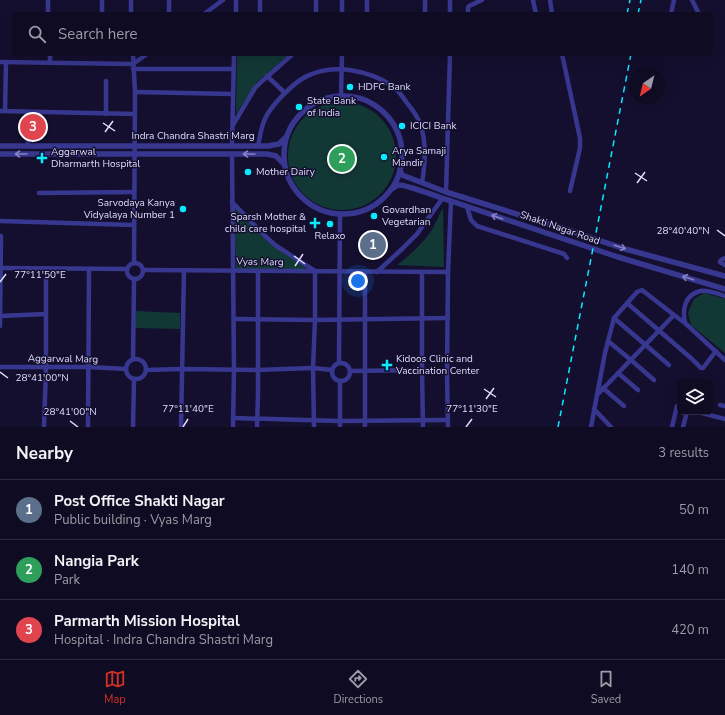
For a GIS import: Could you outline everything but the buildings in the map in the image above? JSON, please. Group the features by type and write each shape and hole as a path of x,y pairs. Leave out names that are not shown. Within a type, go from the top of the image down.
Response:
{"street":[{"path":"48,0 48,12"},
{"path":"102,0 102,12"},
{"path":"131,0 131,12"},
{"path":"168,12 169,0"},
{"path":"207,12 223,0"},
{"path":"236,0 236,12"},
{"path":"260,0 260,12"},
{"path":"316,0 316,12"},
{"path":"342,0 342,12"},
{"path":"367,0 367,12"},
{"path":"425,0 425,12"},
{"path":"450,0 450,12"},
{"path":"468,12 469,6 482,0"},
{"path":"533,0 536,12"},
{"path":"550,0 552,12"},
{"path":"671,12 674,0"},
{"path":"692,0 698,12"},
{"path":"50,56 50,63"},
{"path":"133,56 135,92 134,263"},
{"path":"133,66 145,56"},
{"path":"232,145 234,56"},
{"path":"232,125 255,88 291,56"},
{"path":"341,96 342,56"},
{"path":"446,192 450,56"},
{"path":"562,56 580,138 580,148 570,191"},
{"path":"0,62 234,69"},
{"path":"6,62 2,111 135,114"},
{"path":"258,146 265,119 270,110 284,93 303,78 313,73 342,69 365,74 379,78 392,86 414,111 420,123 424,141 422,184"},
{"path":"267,76 284,93"},
{"path":"106,81 106,114"},
{"path":"135,92 234,94"},
{"path":"341,96 359,98 378,108 392,122 400,141 402,159 396,182 383,198 364,210 340,215 324,211 308,202 292,185 284,164 286,136 299,115 314,103 327,98 341,96"},
{"path":"27,112 28,145"},
{"name":"Indra Chandra Shastri Marg","path":"0,146 268,146 279,144 286,136"},
{"name":"Indra Chandra Shastri Marg","path":"0,154 267,154 276,156 284,164"},
{"path":"232,154 234,319 233,427"},
{"name":"Shakti Nagar Road","path":"400,170 402,175 446,192 625,249 725,276"},
{"name":"Shakti Nagar Road","path":"391,189 398,185 407,186 618,257 725,289"},
{"path":"39,193 134,192"},
{"path":"377,272 417,234 442,199"},
{"path":"448,427 448,272 451,201"},
{"path":"232,202 275,245 315,271 313,368 314,427"},
{"path":"468,206 471,220 476,226 564,254 567,258"},
{"path":"340,215 340,363"},
{"path":"0,221 134,225"},
{"path":"0,326 1,236"},
{"path":"725,258 720,262 725,265"},
{"path":"0,268 127,269 134,263"},
{"path":"134,263 141,266 143,270 140,277 134,280"},
{"path":"44,427 46,368 46,268"},
{"path":"88,427 89,269"},
{"path":"127,269 129,276 134,280"},
{"name":"Vyas Marg","path":"143,270 448,272"},
{"path":"181,427 184,270"},
{"path":"257,427 258,271"},
{"path":"365,272 365,427"},
{"path":"422,272 423,427"},
{"path":"133,359 134,280"},
{"path":"590,427 605,353 614,318 637,292 642,290 685,322 725,360"},
{"path":"685,322 685,304 687,299 692,295 701,291 725,296"},
{"path":"627,303 660,330 700,368 703,368 716,351"},
{"path":"0,316 46,314"},
{"path":"597,395 674,315"},
{"path":"234,319 315,320 448,318"},
{"path":"614,318 669,365"},
{"path":"608,341 654,380"},
{"path":"137,358 144,362 146,366 145,374 139,379 134,379 128,375 126,369 127,364 133,359 137,358"},
{"path":"344,363 348,366 350,371 349,377 344,381 334,379 332,376 332,370 334,365 344,363"},
{"name":"Aggarwal Marg","path":"0,367 126,369"},
{"path":"146,370 257,370 313,368 332,370"},
{"path":"350,371 447,371"},
{"path":"618,373 638,390"},
{"path":"133,427 134,379"},
{"path":"340,381 340,427"},
{"path":"603,388 624,406"},
{"path":"672,427 676,406"},
{"path":"594,409 611,427"},
{"path":"683,427 687,415"},
{"path":"710,415 725,419"},
{"path":"233,418 340,421 448,420"}],"green space":[{"path":"237,56 288,56 257,82 236,114"},
{"path":"342,102 363,106 381,117 392,135 396,156 392,177 381,195 363,206 342,210 321,206 303,195 292,177 288,156 292,135 303,117 321,106"},
{"path":"234,207 267,241 307,269 236,269"},
{"path":"443,208 444,267 397,265 414,251 426,238"},
{"path":"704,293 725,299 725,353 691,325 688,313 694,299"},
{"path":"136,311 180,313 180,329 135,328"}],"railway":[{"path":"627,12 630,0"},
{"path":"638,12 641,0"},
{"path":"558,427 631,56"}],"place":[{"name":"HDFC Bank","path":"350,87"},
{"name":"State Bank of India","path":"299,107"},
{"name":"ICICI Bank","path":"402,126"},
{"name":"Parmarth Mission Hospital","path":"33,127"},
{"name":"Arya Samaji Mandir","path":"384,157"},
{"name":"Aggarwal Dharmarth Hospital","path":"42,158"},
{"name":"Nangia Park","path":"342,159"},
{"name":"Mother Dairy","path":"248,172"},
{"name":"Sarvodaya Kanya Vidyalaya Number 1","path":"183,209"},
{"name":"Govardhan Vegetarian","path":"374,216"},
{"name":"Sparsh Mother & child care hospital","path":"315,223"},
{"name":"Relaxo","path":"330,224"},
{"name":"Post Office Shakti Nagar","path":"373,245"},
{"name":"Kidoos Clinic and Vaccination Center","path":"387,365"}]}
